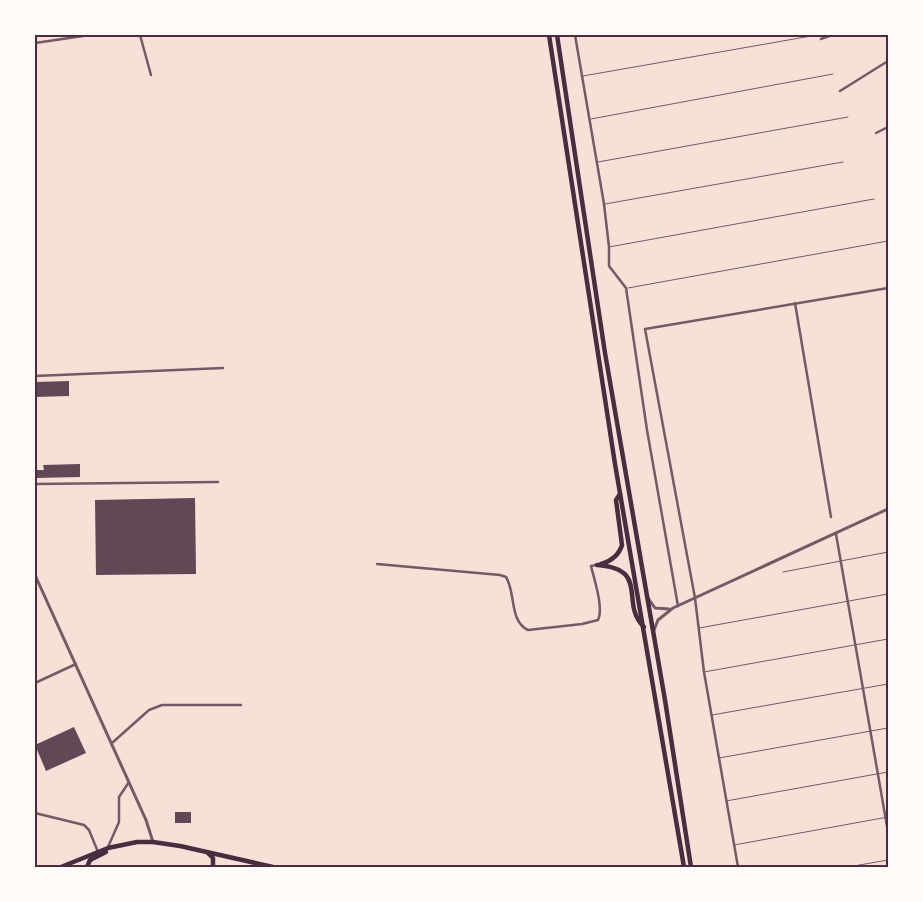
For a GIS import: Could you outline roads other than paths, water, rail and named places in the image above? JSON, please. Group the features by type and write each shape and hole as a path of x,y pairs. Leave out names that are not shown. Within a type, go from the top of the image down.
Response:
{"highway":[{"path":"549,35 620,494 684,867"},
{"path":"557,35 605,353 654,634 691,867"},
{"path":"597,565 613,558 620,551 622,545 616,500 620,494"},
{"path":"621,500 625,496 630,499"},
{"path":"597,565 612,566 625,573 629,579 637,620 644,627"},
{"path":"656,701 665,700"},
{"path":"61,867 108,848 137,842 153,842 273,867"},
{"path":"87,867 90,860 116,846"},
{"path":"207,852 213,858 213,867"}],"street":[{"path":"35,43 90,35"},
{"path":"140,35 151,75"},
{"path":"575,35 604,204 609,247 609,266 626,288 647,430 678,606"},
{"path":"821,39 832,35"},
{"path":"840,91 888,60"},
{"path":"876,134 888,127"},
{"path":"738,867 704,672 695,598 646,329 888,288"},
{"path":"794,303 831,517"},
{"path":"35,376 223,368"},
{"path":"35,484 218,482"},
{"path":"647,596 655,608 678,606 888,509"},
{"path":"836,534 887,817 888,832"},
{"path":"377,564 500,574 506,577 511,588 516,617 519,623 528,630 582,624 598,620 600,607 591,566 597,565"},
{"path":"35,575 146,820 153,842"},
{"path":"654,634 658,620 672,608"},
{"path":"35,683 76,664"},
{"path":"112,744 149,710 162,705 241,705"},
{"path":"108,848 117,831 119,822 119,797 129,782"},
{"path":"35,813 84,825 98,852"}],"lane":[{"path":"582,76 817,35"},
{"path":"590,120 833,74"},
{"path":"596,162 848,117"},
{"path":"604,204 843,162"},
{"path":"609,247 874,199"},
{"path":"626,288 888,241"},
{"path":"783,572 888,552"},
{"path":"698,629 888,594"},
{"path":"704,672 888,640"},
{"path":"712,715 888,684"},
{"path":"719,758 888,728"},
{"path":"726,800 888,772"},
{"path":"734,845 887,817"},
{"path":"848,867 888,860"}]}
